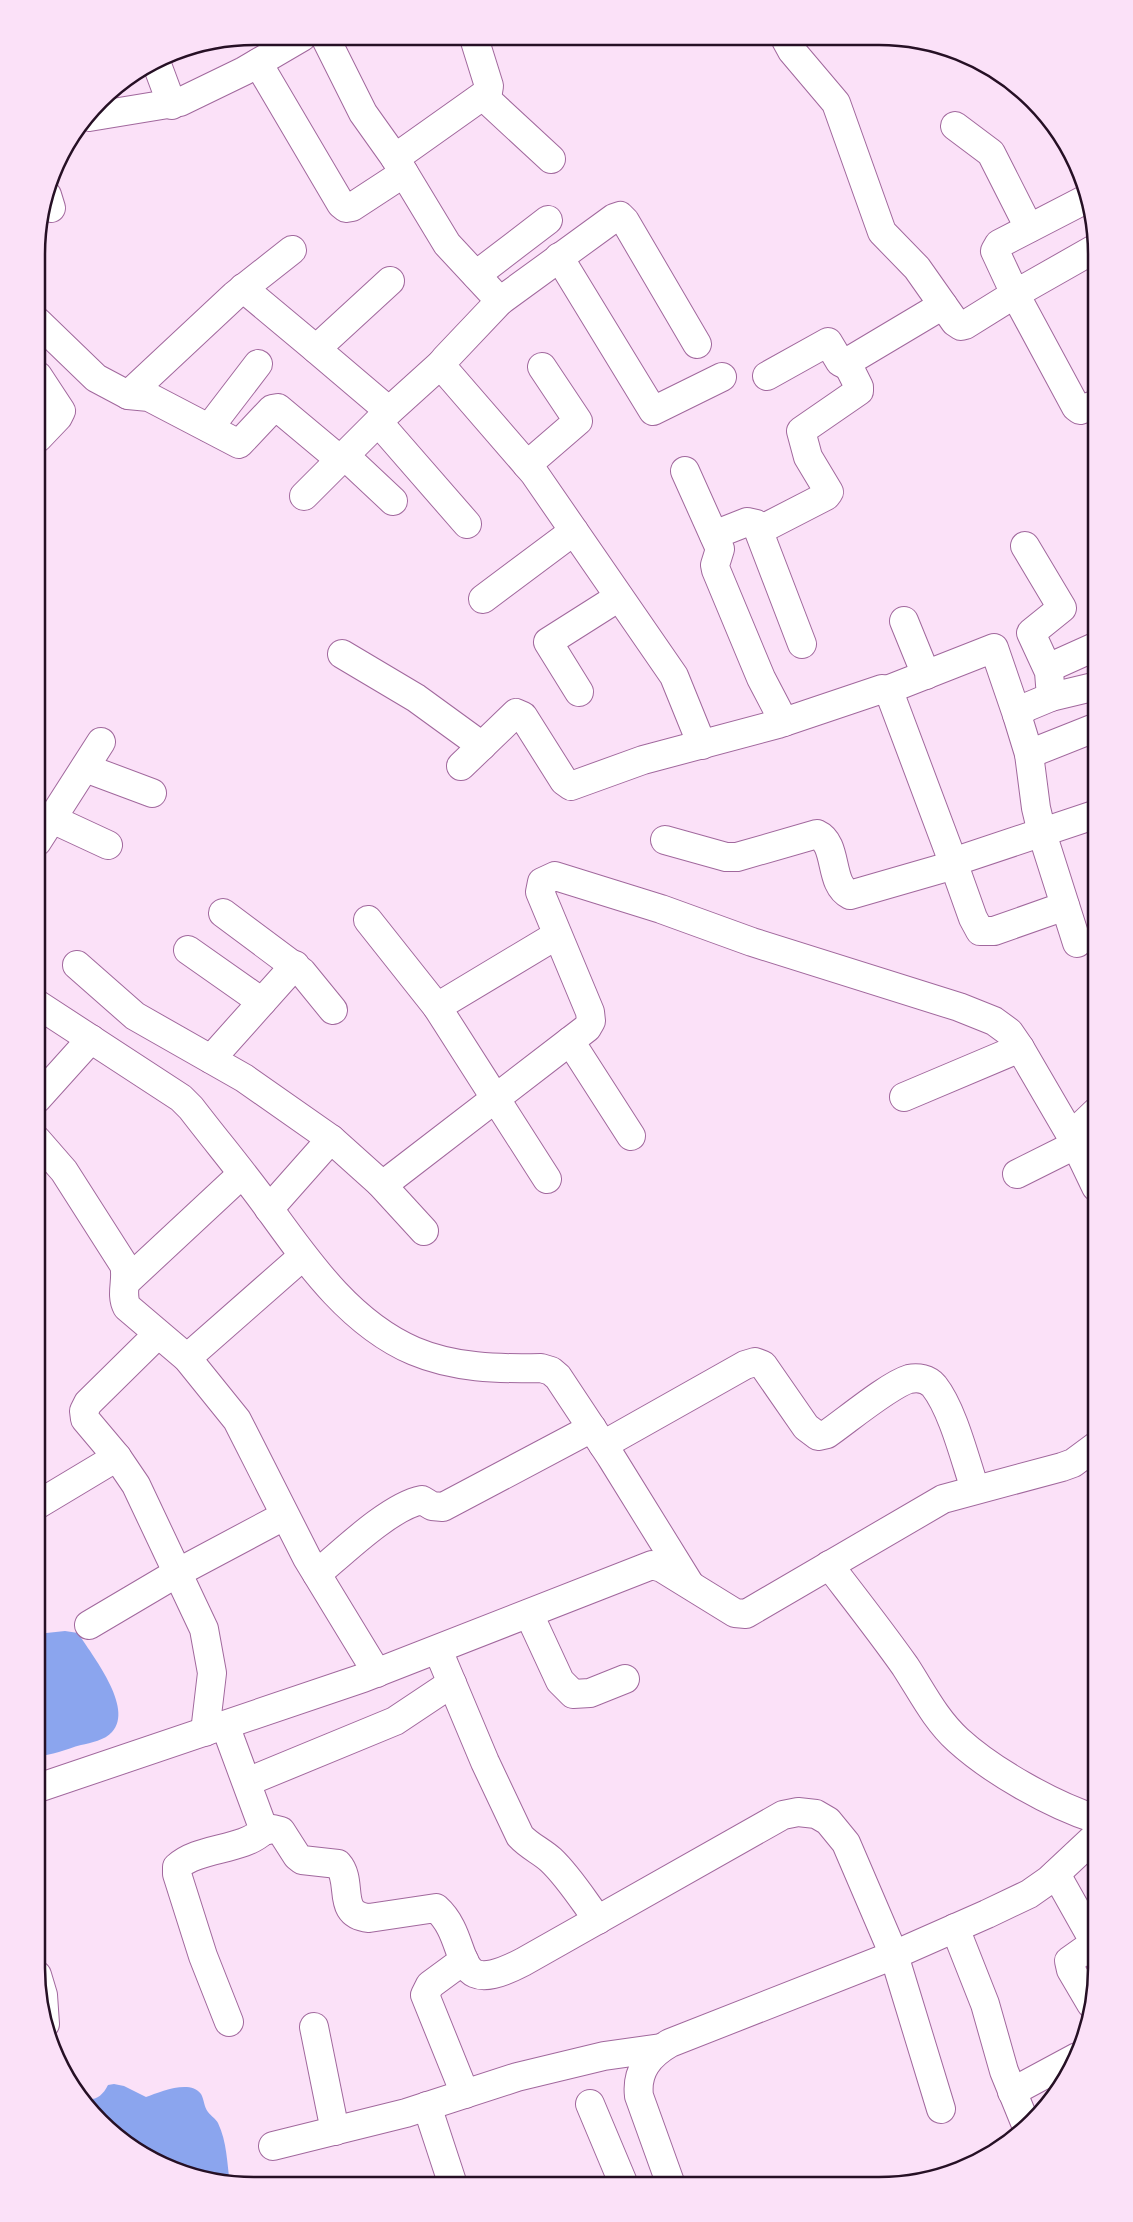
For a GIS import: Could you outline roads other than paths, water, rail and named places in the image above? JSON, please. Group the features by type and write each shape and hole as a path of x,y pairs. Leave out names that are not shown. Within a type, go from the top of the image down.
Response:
{"street":[{"path":"96,117 172,105 258,63 287,45"},
{"path":"329,45 363,113 400,165 447,244 500,302"},
{"path":"258,63 341,204 346,208 352,207 488,92 489,86 476,45"},
{"path":"788,45 792,52 836,104 882,232 917,268 960,326 1088,253"},
{"path":"158,68 172,105"},
{"path":"484,97 551,159"},
{"path":"955,126 991,154 1029,228"},
{"path":"1081,201 996,247 997,257 1015,294 1076,407 1080,410 1088,407"},
{"path":"304,496 342,457 441,364 500,302 614,218 620,216 625,221 697,344"},
{"path":"476,276 548,220"},
{"path":"128,396 243,288 292,250"},
{"path":"559,257 653,411 722,377"},
{"path":"316,349 390,281"},
{"path":"243,288 316,349 384,417 467,524"},
{"path":"767,376 828,342 842,364 847,363 944,305"},
{"path":"45,329 92,374 128,396 149,397 234,443 242,443 272,409 278,408 342,457 393,502"},
{"path":"760,530 826,496 829,492 808,457 801,431 859,391 859,387 847,363"},
{"path":"209,428 258,364"},
{"path":"441,364 527,465 620,597 674,676 702,744"},
{"path":"527,465 578,421 542,367"},
{"path":"45,386 61,410 58,417 45,431"},
{"path":"685,471 720,549 715,564 716,570 761,678 784,722"},
{"path":"714,535 752,522 760,530 802,644"},
{"path":"483,599 574,531"},
{"path":"1025,546 1062,608 1031,633 1048,668 1051,697"},
{"path":"579,692 548,642 620,597"},
{"path":"904,621 926,675"},
{"path":"461,766 513,715 519,713 523,716 564,781 571,786 644,760 784,722 882,689 887,690 994,648 1029,754 1036,808 1042,833 1077,942"},
{"path":"1048,668 1088,650"},
{"path":"342,654 416,698 482,746"},
{"path":"1017,715 1027,707 1051,697 1088,688"},
{"path":"887,690 973,918 980,931 994,931 1065,906"},
{"path":"1029,754 1088,731"},
{"path":"45,830 101,742"},
{"path":"85,768 152,793"},
{"path":"665,840 726,857 737,857 817,834 825,841 841,889 850,895 866,892 953,864 1088,817"},
{"path":"52,819 108,844"},
{"path":"380,1184 388,1181 587,1028 591,1021 539,887 542,882 555,876 662,909 752,942 959,1007 999,1024 1009,1032 1020,1048 1074,1142 1088,1171"},
{"path":"223,913 295,965 333,1010"},
{"path":"368,920 436,1007 547,1179"},
{"path":"436,1007 558,935"},
{"path":"188,950 262,1002"},
{"path":"77,965 135,1016 244,1078 331,1139 380,1184 424,1231"},
{"path":"211,1059 295,965"},
{"path":"45,1009 180,1098 191,1108 303,1256 362,1318 388,1338 416,1352 477,1367 541,1368 550,1371 568,1390 691,1586"},
{"path":"45,1091 91,1038"},
{"path":"570,1041 631,1136"},
{"path":"904,1097 1020,1048"},
{"path":"1074,1142 1076,1131 1088,1119"},
{"path":"269,1209 331,1139"},
{"path":"1017,1174 1074,1142"},
{"path":"45,1149 64,1171 124,1265 126,1282 124,1300 127,1307 187,1358 237,1420 284,1516 377,1673"},
{"path":"126,1282 242,1174"},
{"path":"187,1358 303,1256"},
{"path":"158,1334 88,1403 84,1412 85,1419 117,1456 136,1485 204,1629 209,1645 215,1728 247,1782 263,1831"},
{"path":"317,1574 364,1534 407,1505 422,1500 432,1506 443,1507 598,1436 745,1364 756,1362 763,1365 806,1428 818,1436 827,1434 898,1384 918,1378 924,1379 933,1385 940,1397 957,1436 975,1489"},
{"path":"45,1787 377,1673 652,1565 662,1568 736,1613 746,1614 943,1499 1062,1467 1073,1463 1088,1452"},
{"path":"45,1499 117,1456"},
{"path":"89,1625 177,1573 284,1516"},
{"path":"830,1565 905,1667 932,1712 957,1740 985,1762 1024,1786 1088,1815"},
{"path":"529,1614 560,1681 573,1694 580,1696 626,1680"},
{"path":"438,1650 485,1762 520,1836 527,1844 549,1858 559,1868 598,1920"},
{"path":"247,1782 395,1721 452,1683"},
{"path":"229,2022 176,1874 177,1867 188,1860 252,1838 263,1831 273,1829 281,1831 297,1856 302,1860 338,1864 342,1870 348,1905 354,1915 359,1917 392,1916 436,1908 447,1921 468,1968 476,1975 498,1972 523,1962 783,1815 798,1812 816,1814 828,1821 846,1843 894,1955 941,2110"},
{"path":"273,2146 427,2106 516,2077 604,2056 661,2048 894,1955 1029,1894 1056,1874 1088,1844"},
{"path":"1056,1874 1088,1931"},
{"path":"955,1928 985,2004 1012,2092 1024,2119"},
{"path":"1086,1996 1071,1970 1069,1961 1088,1950"},
{"path":"464,1960 430,1985 425,1995 465,2094"},
{"path":"314,2027 335,2131"},
{"path":"661,2048 648,2058 640,2074 638,2086 639,2096 668,2177"},
{"path":"1012,2092 1065,2064"},
{"path":"590,2104 621,2177"},
{"path":"427,2106 451,2177"}],"water":[{"path":"65,1631 78,1633 101,1667 115,1696 118,1722 112,1732 102,1739 45,1755 45,1633"},
{"path":"108,2085 124,2086 146,2097 182,2087 190,2087 196,2090 201,2094 207,2110 221,2130 229,2175 200,2170 174,2161 149,2149 127,2134 106,2116 91,2099 103,2093"}]}
